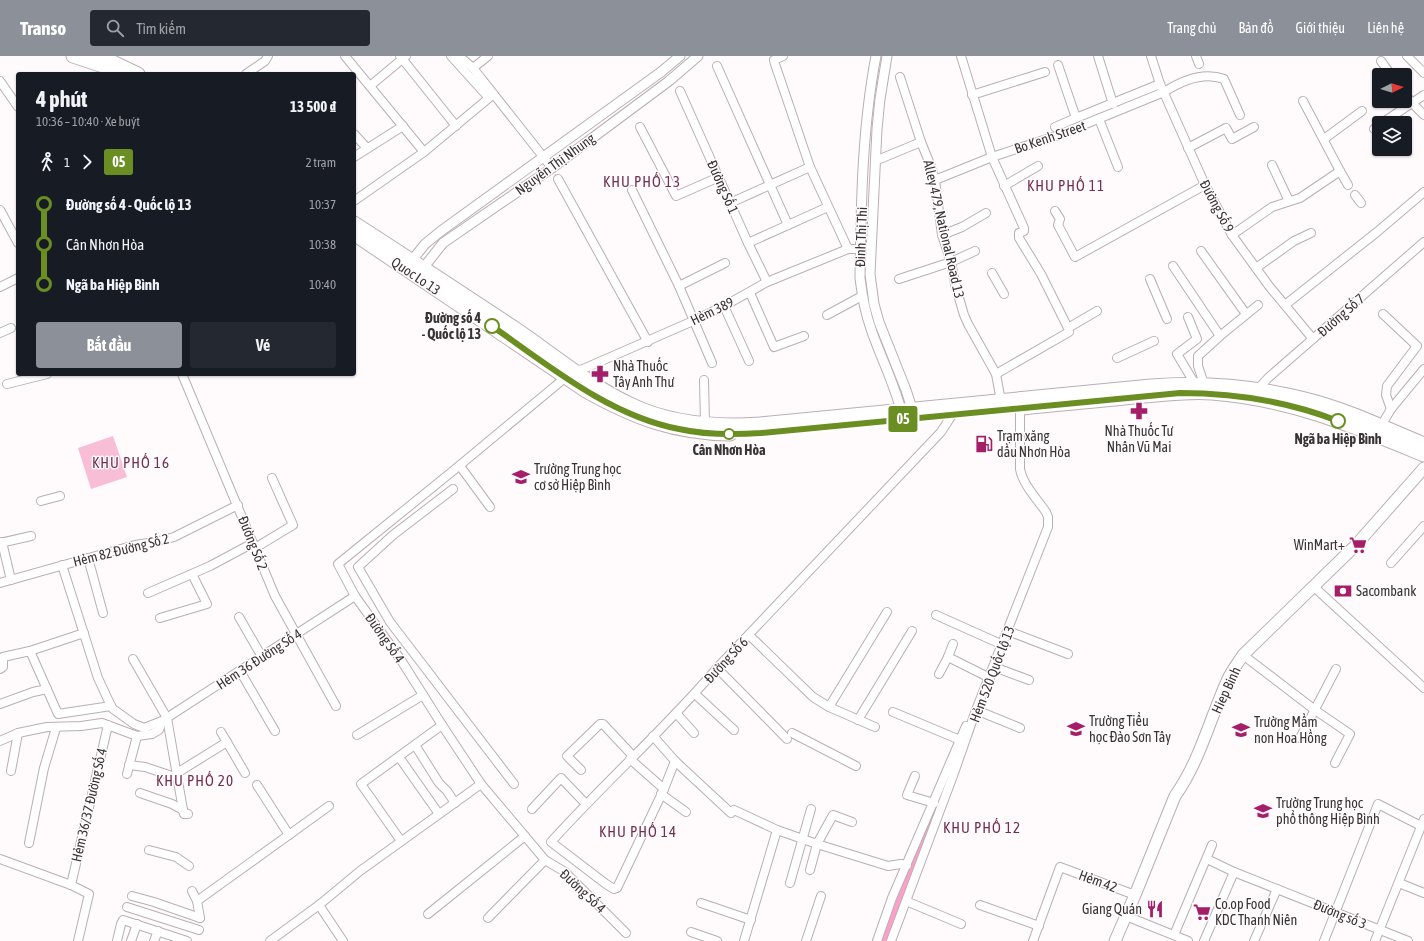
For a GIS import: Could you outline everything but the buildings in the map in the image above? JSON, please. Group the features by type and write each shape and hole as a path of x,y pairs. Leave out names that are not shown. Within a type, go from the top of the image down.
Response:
{"highway":[{"path":"73,56 106,67 114,72"},
{"path":"100,56 134,72"},
{"name":"Quoc Lo 13","path":"356,225 409,265"},
{"name":"Quoc Lo 13","path":"356,235 420,272 570,374 586,391 628,413 678,429 705,434 761,433 908,415 1001,401 1151,386 1200,384 1258,389 1311,401 1342,411 1424,444"},
{"name":"Quoc Lo 13","path":"570,374 591,382 633,405 667,417 705,424 737,426 908,415 952,414 1180,393 1211,393 1287,405 1326,416 1424,455"}],"main road":[{"name":"Hiep Binh","path":"1115,941 1175,796 1183,786 1198,753 1229,677 1243,655 1356,545 1424,468"}],"street":[{"path":"249,72 265,61 268,56"},
{"path":"345,56 424,152"},
{"path":"356,200 424,152 489,98 451,56"},
{"path":"460,56 473,68 552,168"},
{"path":"473,68 488,56"},
{"name":"Nguyễn Thị Nhung","path":"420,272 443,243 552,168 682,71 698,56"},
{"path":"783,56 774,60 810,167 848,249 861,249"},
{"name":"Đinh Thị Thi","path":"876,56 866,128 860,278 862,296 871,330 908,415"},
{"name":"Đinh Thị Thi","path":"887,56 880,99 875,161 870,244 870,274 874,304 908,415"},
{"path":"962,56 972,95 992,157 1024,228 1024,231 1019,233 1019,238 1041,274 1069,330"},
{"path":"1098,56 1113,104"},
{"name":"Đường Số 9","path":"1151,56 1160,84 1204,185 1232,235 1269,286 1313,339"},
{"path":"1196,56 1199,64"},
{"path":"1407,56 1424,73"},
{"path":"370,86 403,57 456,126"},
{"path":"675,58 682,71"},
{"name":"Nguyễn Thị Nhung","path":"409,265 425,244 441,231 544,157 675,58"},
{"path":"1381,61 1386,68"},
{"path":"717,66 788,225"},
{"path":"1058,66 1076,118"},
{"path":"972,95 1045,72"},
{"name":"Alley 479, National Road 13","path":"900,77 935,180 942,235 951,262 955,284 968,324 996,374 1001,401"},
{"name":"Bo Kenh Street","path":"935,180 992,157 1056,136 1164,92 1194,78 1221,78 1226,82 1240,115"},
{"path":"0,81 16,104"},
{"path":"1055,127 1160,84"},
{"name":"Đường Số 1","path":"680,91 767,282"},
{"path":"1424,95 1412,103 1424,115"},
{"path":"1303,101 1348,185"},
{"path":"1392,116 1404,108"},
{"path":"1324,139 1362,111"},
{"path":"1099,119 1118,167"},
{"path":"356,156 403,126"},
{"path":"640,127 676,196 719,177"},
{"path":"1188,148 1226,128 1232,139 1254,127"},
{"path":"356,136 367,148"},
{"path":"875,161 921,142"},
{"path":"1272,165 1289,201"},
{"path":"1004,186 1038,166"},
{"path":"730,203 810,167"},
{"path":"1232,235 1272,207 1300,198 1340,172"},
{"path":"558,180 648,342"},
{"path":"1055,210 1060,219 1058,225 1074,257 1204,185"},
{"path":"632,190 679,286 712,363"},
{"path":"1285,305 1377,232 1424,192"},
{"path":"1355,195 1360,203"},
{"path":"748,243 828,207"},
{"path":"0,210 16,239"},
{"path":"942,235 962,227 986,213"},
{"path":"1256,268 1294,241 1311,233"},
{"name":"Đường Số 7","path":"1258,389 1268,378 1424,242"},
{"name":"Hẻm 389","path":"570,374 648,342 693,321 767,282 848,249"},
{"path":"899,279 951,262 975,251"},
{"path":"1201,251 1246,314"},
{"path":"679,286 725,264"},
{"path":"1173,266 1220,336"},
{"path":"992,273 1004,294"},
{"path":"0,286 16,279"},
{"path":"1150,279 1167,319"},
{"path":"750,292 774,347 804,336"},
{"path":"828,316 862,296"},
{"path":"1200,384 1198,356 1258,305"},
{"path":"724,306 749,360"},
{"path":"996,374 1069,330 1097,311"},
{"path":"1383,314 1417,346 1387,386 1386,395 1391,409"},
{"path":"1188,317 1197,340 1176,354 1200,384"},
{"path":"0,333 11,328"},
{"path":"1117,358 1154,341"},
{"path":"1381,426 1391,409 1424,369"},
{"name":"Đường Số 4","path":"570,374 460,466 338,564 355,596 401,660 481,784 545,860 565,872 626,933"},
{"path":"7,384 39,376"},
{"name":"Đường Số 2","path":"183,376 275,596 336,706"},
{"path":"704,380 705,424"},
{"name":"Hẻm 520 Quốc lộ 13","path":"891,941 960,759 976,710 1041,548 1049,522 1046,512 1021,476 1020,408"},
{"name":"Đường Số 6","path":"662,791 617,888 614,889 606,884 551,842 586,804 695,694 716,668 941,432 952,414"},
{"path":"460,466 490,507"},
{"path":"148,593 254,546 293,525 272,478"},
{"path":"453,489 393,535 358,567 390,622 514,784"},
{"path":"42,501 60,496"},
{"name":"Hẻm 82 Đường Số 2","path":"0,583 142,543 155,542 174,537 238,505"},
{"path":"387,524 393,535"},
{"path":"1391,563 1424,526"},
{"path":"11,580 1,543 31,536"},
{"path":"88,558 103,613"},
{"path":"30,651 58,714 111,706 98,678 62,565"},
{"path":"160,618 207,604 192,574"},
{"path":"1313,586 1424,688"},
{"name":"Hẻm 36 Đường Số 4","path":"111,706 134,724 144,728 165,720 355,596"},
{"path":"829,707 887,612"},
{"path":"936,615 1003,645"},
{"path":"239,617 262,657"},
{"path":"858,720 912,631"},
{"path":"1008,631 1068,654"},
{"path":"0,669 3,667 3,657 30,651 84,633"},
{"path":"749,635 813,697 829,707 875,727"},
{"path":"939,674 953,644"},
{"path":"1243,655 1315,710 1350,734 1335,763"},
{"path":"948,657 990,678"},
{"path":"133,659 165,720 185,812 172,804 140,793"},
{"path":"994,667 1029,680"},
{"path":"716,668 789,736 856,766"},
{"path":"1300,738 1336,669"},
{"path":"240,671 275,730"},
{"path":"0,704 33,692 47,689"},
{"path":"695,694 734,730"},
{"path":"357,735 423,695"},
{"path":"976,710 1020,728"},
{"path":"893,712 960,740"},
{"path":"676,713 694,733"},
{"path":"877,941 892,898 966,726 973,719"},
{"name":"Hẻm 36 Đường Số 4","path":"138,736 152,734 159,730 165,720"},
{"path":"0,741 18,733 47,727 56,728 102,723 138,736 127,774"},
{"path":"581,770 567,756 600,724 603,724 662,791 686,812"},
{"name":"Hẻm 36/37 Đường Số 4","path":"71,885 108,725"},
{"path":"401,841 361,784 442,725"},
{"path":"29,843 44,768 56,728"},
{"path":"221,732 245,773"},
{"path":"11,771 18,733"},
{"path":"653,736 676,761 732,811 777,830 817,844 888,866 901,864 906,865"},
{"path":"129,765 145,767 177,776 227,742"},
{"path":"415,745 439,783 447,791 455,803"},
{"path":"399,757 439,814"},
{"path":"662,791 676,761"},
{"path":"915,776 907,795 934,803"},
{"path":"532,809 561,778 586,804"},
{"path":"270,941 319,905 360,871 481,784"},
{"path":"257,785 289,834"},
{"path":"1324,941 1378,804 1422,826 1375,941"},
{"path":"197,901 329,806"},
{"path":"790,883 811,809"},
{"path":"810,870 817,844 833,815 852,822"},
{"path":"744,941 777,830"},
{"path":"428,914 525,836"},
{"path":"1174,935 1212,845"},
{"path":"149,850 176,857 189,866"},
{"path":"0,859 71,885 88,894 78,941"},
{"name":"Đường số 3","path":"1207,859 1234,872 1408,941"},
{"path":"488,918 545,860"},
{"name":"Hẻm 42","path":"1039,926 1060,867 1135,895"},
{"path":"1204,941 1234,872"},
{"path":"1399,883 1424,893"},
{"path":"1254,941 1277,889"},
{"path":"132,896 200,918 197,901 192,891"},
{"path":"806,941 821,896"},
{"path":"906,901 961,924"},
{"path":"701,904 751,920"},
{"path":"319,905 343,941"},
{"path":"980,905 1039,926 1033,941"},
{"path":"127,907 199,930"},
{"path":"1126,916 1188,941"},
{"path":"117,941 123,920 187,941"},
{"path":"131,941 136,924"},
{"path":"154,941 158,931"},
{"path":"691,932 717,941"}],"shaded area":[{"path":"113,436 127,477 91,489 78,448"}],"waterway":[{"path":"884,941 942,794"}],"bus line":[{"name":"05","path":"492,326 586,391 609,404 648,421 705,434 761,433 1180,393 1211,393 1244,397 1287,405 1338,421"}],"place":[{"name":"Đường số 4 - Quốc lộ 13","path":"492,326"},
{"name":"Nhà Thuốc Tây Anh Thư","path":"600,374"},
{"name":"Nhà Thuốc Tư Nhân Vū Mai","path":"1139,411"},
{"name":"Ngã ba Hiệp Bình","path":"1338,421"},
{"name":"Cân Nhơn Hòa","path":"729,434"},
{"name":"Trạm xăng dầu Nhơn Hòa","path":"984,444"},
{"name":"Trường Trung học cơ sở Hiệp Bình","path":"521,477"},
{"name":"WinMart+","path":"1358,545"},
{"name":"Sacombank","path":"1343,591"},
{"name":"Trường Tiểu học Đào Sơn Tây","path":"1076,729"},
{"name":"Trường Mầm non Hoa Hồng","path":"1241,730"},
{"name":"Trường Trung học phổ thông Hiệp Bình","path":"1263,811"},
{"name":"Giang Quán","path":"1155,909"},
{"name":"Co.op Food KDC Thanh Niên","path":"1202,912"}],"district":[{"name":"KHU PHỐ 13","path":"642,181"},
{"name":"KHU PHỐ 11","path":"1066,185"},
{"name":"KHU PHỐ 16","path":"131,462"},
{"name":"KHU PHỐ 20","path":"195,780"},
{"name":"KHU PHỐ 12","path":"982,827"},
{"name":"KHU PHỐ 14","path":"638,831"}]}
